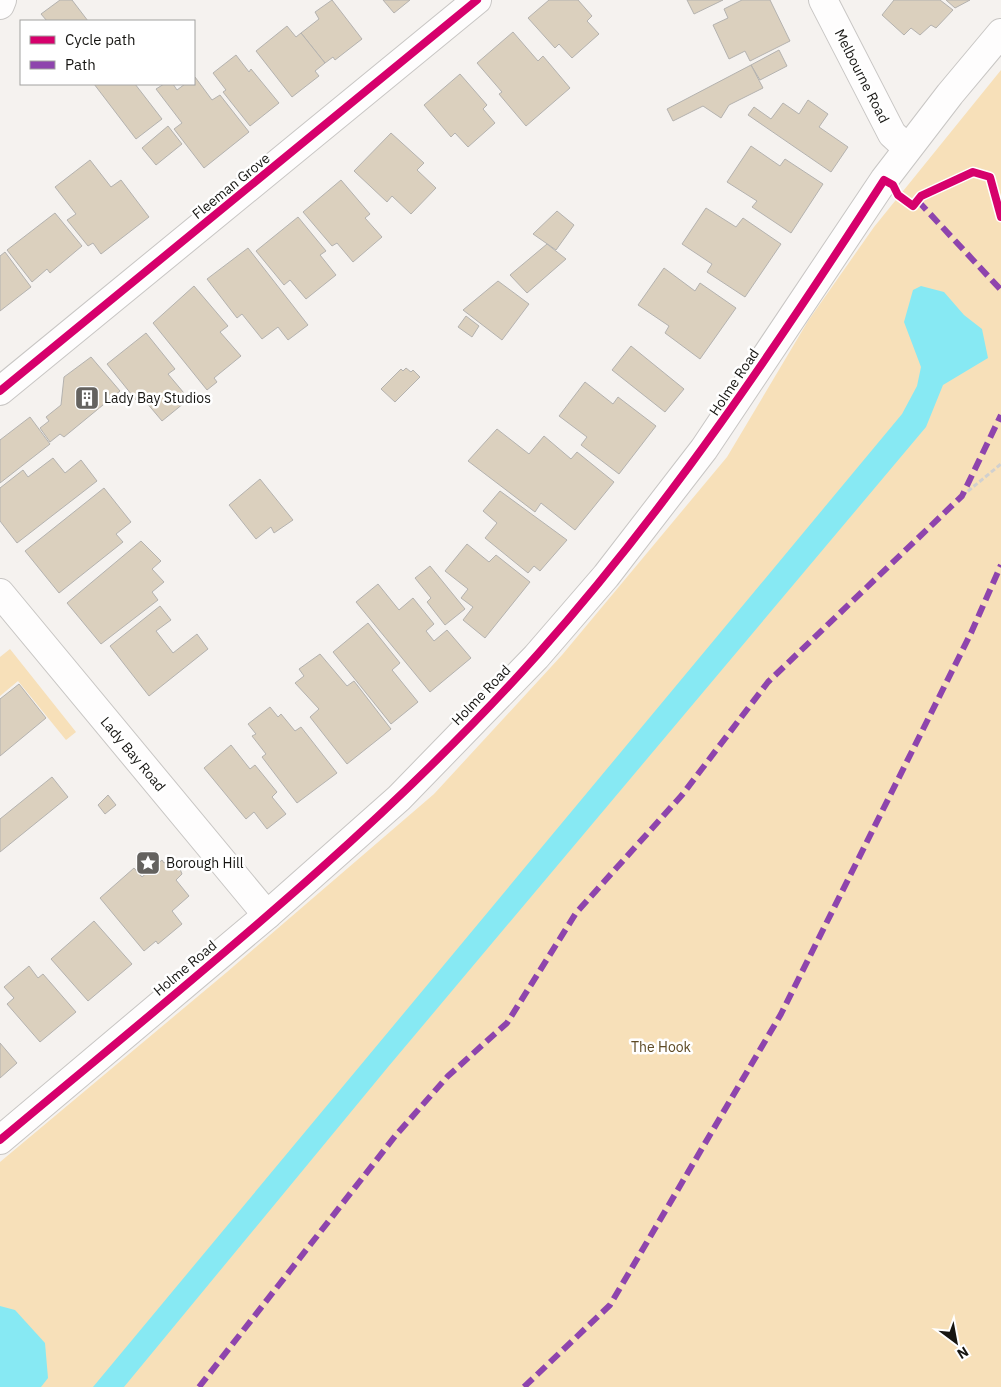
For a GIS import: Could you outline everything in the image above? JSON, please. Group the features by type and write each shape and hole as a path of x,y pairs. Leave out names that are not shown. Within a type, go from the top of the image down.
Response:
{"street":[{"path":"0,5 2,0"},
{"name":"Fleeman Grove","path":"0,391 477,0"},
{"name":"Melbourne Road","path":"823,0 892,134 907,148"},
{"name":"Holme Road","path":"0,1140 267,915 399,798 536,657 606,576 704,450 907,148 1001,33"},
{"name":"Lady Bay Road","path":"0,593 267,915"}],"path":[{"path":"962,496 1001,464"}],"green space":[{"name":"The Hook","path":"1001,70 1001,1387 0,1387 0,1162 227,972 434,794 562,655 727,457 808,321 874,227"},
{"path":"10,649 76,732 66,740 18,681 0,696 0,657"}],"water":[{"path":"921,286 944,292 964,315 982,329 988,358 943,385 926,427 388,1067 124,1387 93,1387 902,414 917,386 921,367 904,322 913,290"},
{"path":"0,1306 15,1310 45,1343 48,1378 41,1387 0,1387"}],"building":[{"path":"60,0 72,0 87,20 46,20 41,14"},
{"path":"332,0 362,39 335,60 333,57 325,63 301,33 319,19 315,12"},
{"path":"383,0 410,0 394,13"},
{"path":"549,0 578,0 592,16 587,21 599,34 572,58 559,44 555,48 528,18"},
{"path":"687,0 723,0 694,14"},
{"path":"742,0 770,0 790,41 750,61 745,51 729,59 713,25 728,18 724,9"},
{"path":"894,0 940,0 953,10 936,28 931,25 920,35 911,28 904,35 882,15"},
{"path":"946,0 970,0 955,8"},
{"path":"287,26 296,37 301,33 325,63 315,71 319,76 292,97 256,51"},
{"path":"513,32 538,61 543,56 570,88 526,126 499,94 502,92 477,63"},
{"path":"779,50 787,66 760,80 751,65"},
{"path":"236,55 249,72 251,69 279,103 250,126 223,92 226,90 213,73"},
{"path":"751,65 763,88 729,105 721,118 703,106 673,121 667,109"},
{"path":"460,74 487,105 483,109 495,123 468,147 455,133 451,137 424,105"},
{"path":"195,77 212,100 220,95 249,132 204,168 174,129 182,123 156,89 162,85 174,85 177,90 184,85 195,85"},
{"path":"95,85 136,85 162,119 136,139"},
{"path":"808,100 828,114 819,127 848,147 831,172 748,115 754,107 771,119 783,103 799,114"},
{"path":"168,126 182,144 156,165 142,148"},
{"path":"391,133 424,163 417,170 436,188 411,214 392,196 387,202 354,171"},
{"path":"751,146 780,166 785,159 823,184 791,233 752,207 757,201 727,182"},
{"path":"90,160 111,187 121,180 149,217 101,254 93,243 88,246 67,220 76,214 55,187"},
{"path":"341,180 370,214 365,218 382,237 353,262 337,243 332,246 303,212"},
{"path":"706,208 736,227 743,218 781,244 745,297 707,272 712,264 682,244"},
{"path":"557,211 574,225 556,250 533,234"},
{"path":"55,213 82,246 50,273 47,269 32,282 7,250"},
{"path":"298,217 326,251 320,255 336,275 306,299 290,280 284,285 256,251"},
{"path":"547,244 566,259 527,293 510,275"},
{"path":"248,248 308,325 288,340 278,327 262,339 242,314 237,318 207,279"},
{"path":"5,252 31,287 0,311 0,256"},
{"path":"664,268 695,291 700,283 736,308 700,359 665,333 669,326 638,305"},
{"path":"498,281 529,304 502,340 463,310"},
{"path":"194,286 228,326 220,332 241,356 214,378 217,382 207,390 153,323"},
{"path":"466,316 479,326 472,337 458,327"},
{"path":"146,333 175,369 168,374 189,399 162,421 141,396 136,400 107,364"},
{"path":"631,346 684,389 665,412 612,370"},
{"name":"Lady Bay Studios","path":"91,357 120,391 64,437 60,434 50,442 40,428 49,421 46,417 61,405 64,377"},
{"path":"406,368 411,372 413,370 420,377 395,402 381,389 401,369 403,371"},
{"path":"585,382 613,404 618,397 656,426 619,474 581,445 587,437 559,416"},
{"path":"30,417 50,444 0,483 0,440"},
{"path":"497,429 529,454 544,436 571,459 577,452 614,482 575,530 541,503 535,512 468,461"},
{"path":"53,458 65,473 81,460 97,481 17,543 0,521 0,488 23,470 28,477"},
{"path":"260,479 293,520 274,533 271,527 256,539 229,505"},
{"path":"104,488 131,522 116,534 123,542 59,593 25,551"},
{"path":"500,491 567,540 540,571 534,566 528,573 485,538 497,523 483,511"},
{"path":"141,541 161,561 152,569 164,582 152,592 158,600 101,644 67,603"},
{"path":"467,544 489,562 496,555 530,582 485,638 463,620 473,607 461,598 468,589 445,571"},
{"path":"430,566 465,609 445,625 427,602 431,598 415,578"},
{"path":"378,584 399,610 413,598 434,624 426,631 434,641 447,630 471,658 430,692 356,602"},
{"path":"160,606 171,620 156,631 173,653 197,634 208,649 149,696 110,646"},
{"path":"368,623 400,663 392,670 418,702 391,724 333,652"},
{"path":"320,654 347,686 354,681 391,729 347,764 310,717 319,709 295,683 304,676 299,669"},
{"path":"19,684 46,718 0,756 0,699"},
{"path":"270,707 278,717 281,714 295,731 301,727 337,773 297,803 262,757 266,754 252,736 256,734 248,724"},
{"path":"231,745 250,769 255,765 277,792 272,797 286,814 267,829 254,812 246,819 204,768"},
{"path":"52,777 68,797 0,852 0,819"},
{"path":"108,795 116,805 105,814 98,805"},
{"path":"171,859 178,864 182,874 176,880 189,896 172,911 182,924 158,944 156,941 144,951 100,898 134,868 142,877 162,860 164,863"},
{"path":"94,921 132,964 88,1001 51,959"},
{"path":"29,966 38,978 43,974 76,1012 40,1042 7,1004 14,998 4,987"},
{"path":"0,1043 17,1063 0,1078"}],"marked path":[{"path":"918,201 1001,290"},
{"path":"199,1387 396,1135 448,1076 507,1023 576,913 682,795 768,682 962,496 1001,415"},
{"path":"524,1387 610,1305 781,1014 971,633 1001,565"}],"cycle path":[{"path":"0,391 477,0"},
{"path":"0,1140 209,966 346,846 412,784 538,654 586,598 677,483 804,303 884,180 893,185 898,195 913,206 921,196 973,172 990,177 1001,217"}],"place":[{"name":"Lady Bay Studios","path":"87,398"},
{"name":"Borough Hill","path":"148,863"}]}
